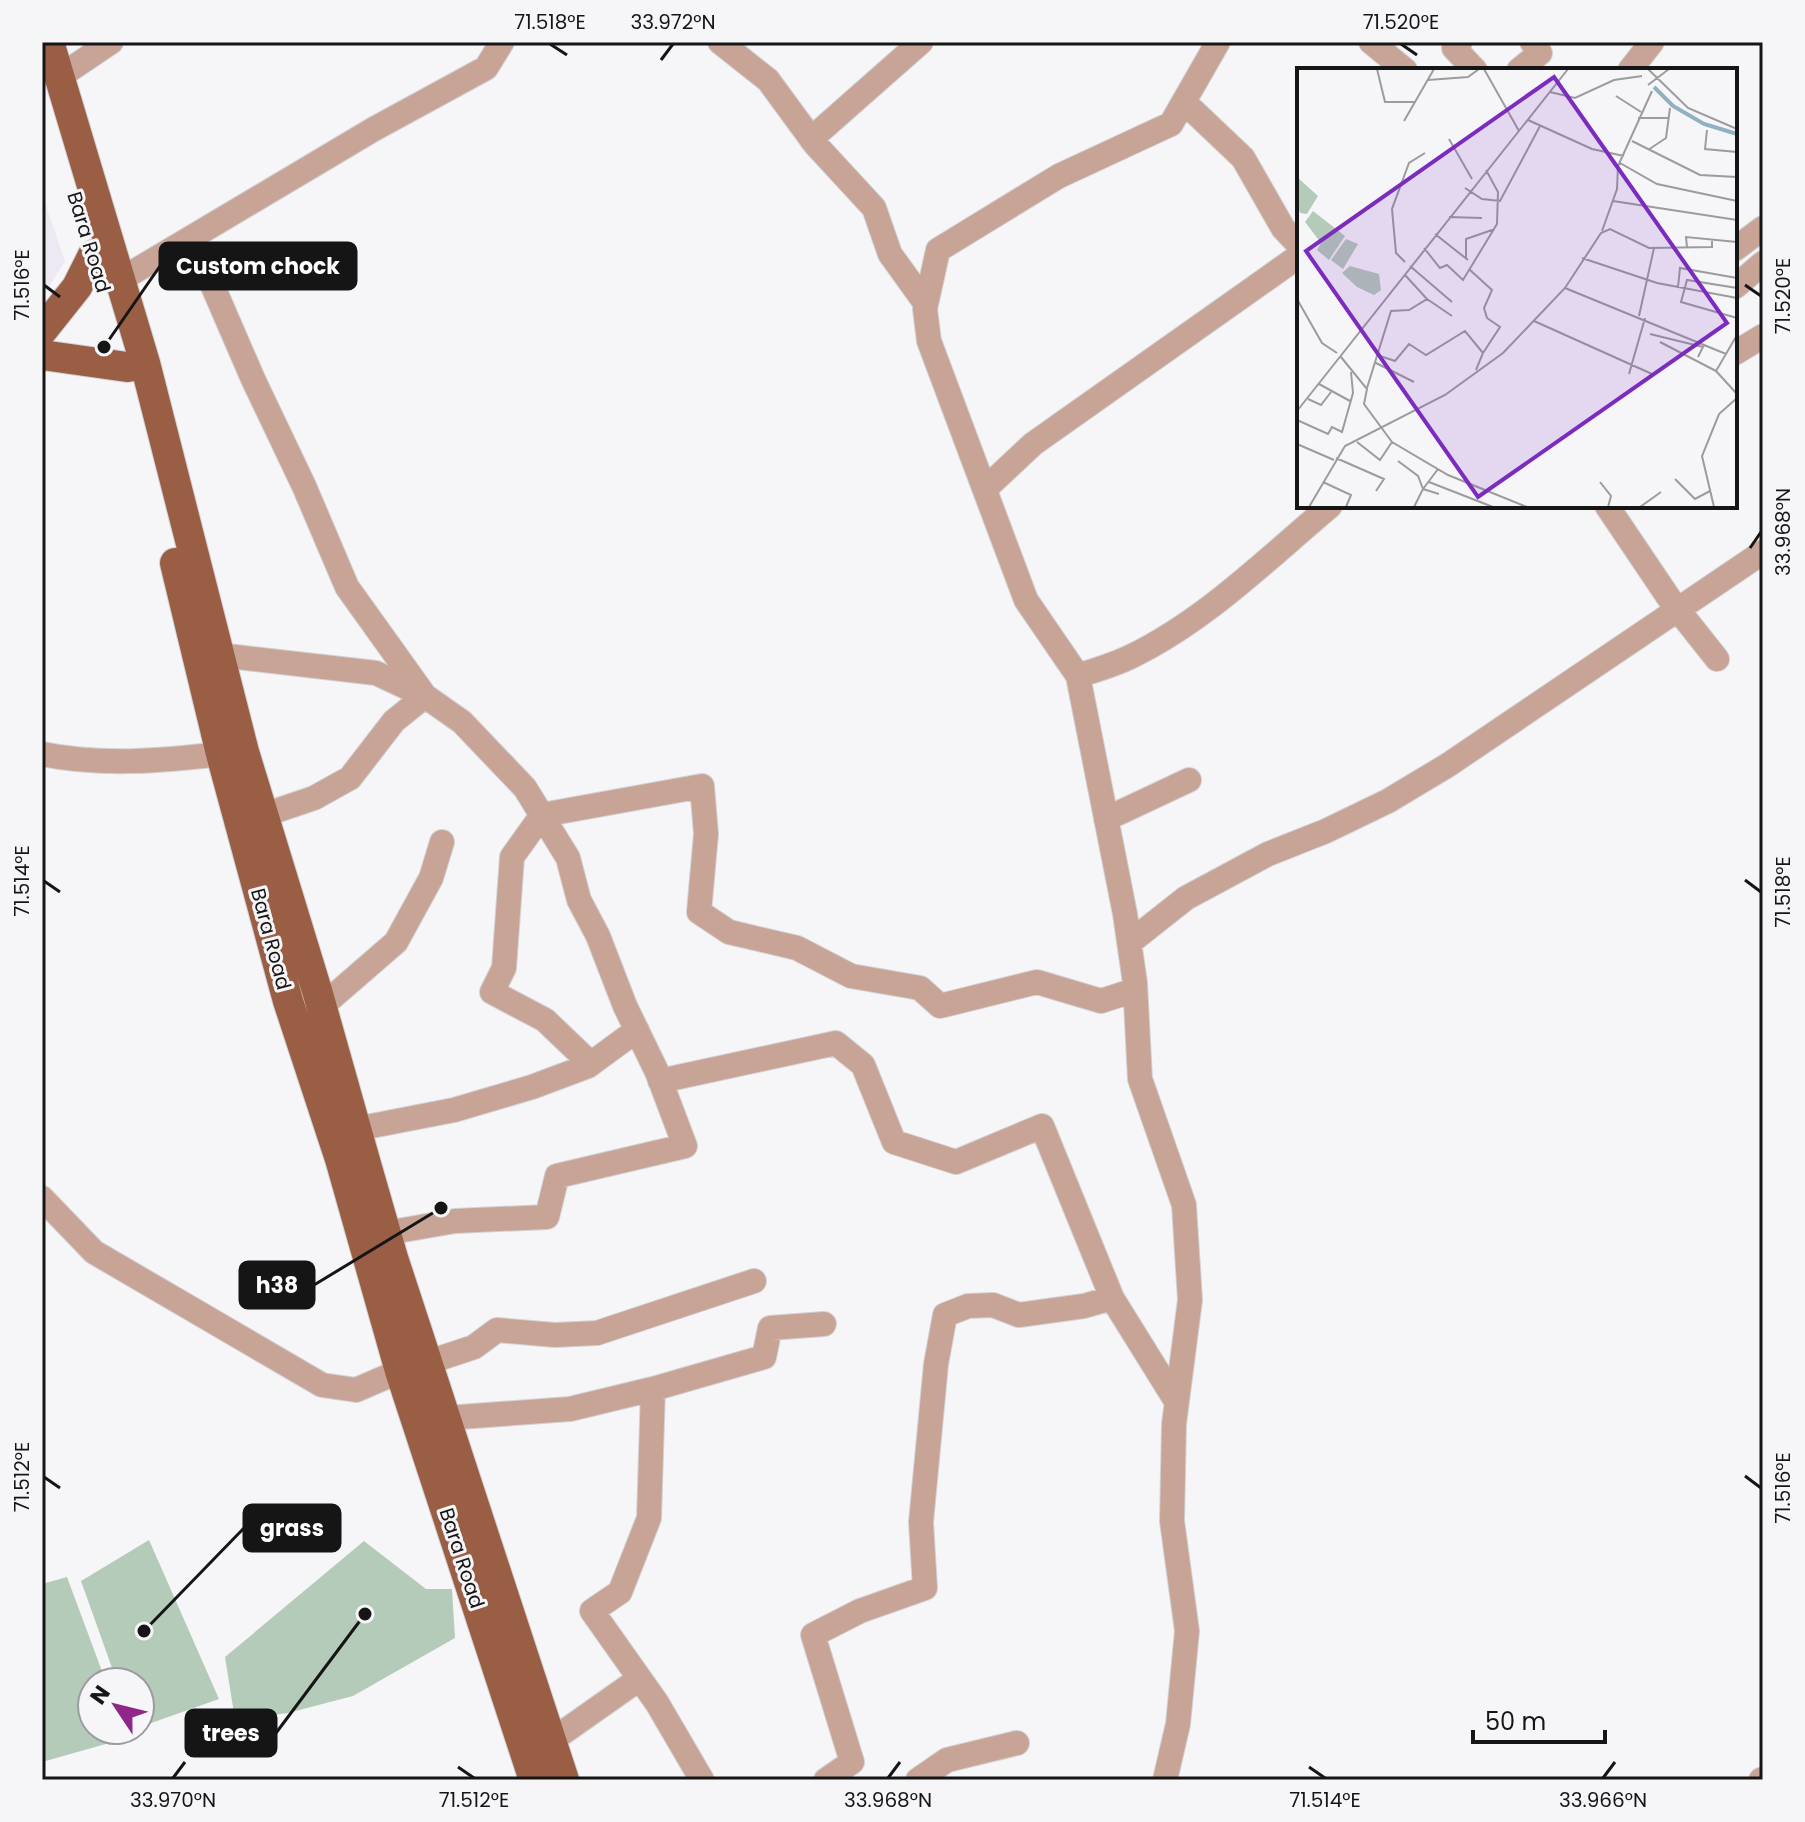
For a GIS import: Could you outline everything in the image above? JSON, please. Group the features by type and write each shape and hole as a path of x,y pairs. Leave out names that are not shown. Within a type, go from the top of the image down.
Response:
{"main road":[{"name":"Bara Road","path":"49,42 51,82 136,365 221,754 252,820"},
{"path":"42,331 102,252 120,280 136,365 219,655 252,820 270,882 321,1007 386,1233 414,1366 446,1418 564,1780"},
{"path":"42,355 136,365"},
{"name":"Bara Road","path":"270,882 288,1001 340,1159 414,1366 534,1780"}],"street":[{"path":"51,82 111,42"},
{"path":"120,280 374,129 486,68 502,42"},
{"path":"720,42 768,80 811,139 874,208 890,254 926,304"},
{"path":"811,139 921,42"},
{"path":"1165,1780 1178,1724 1187,1631 1172,1521 1176,1401 1190,1300 1184,1205 1140,1079 1129,943 1078,676 1026,600 929,341 926,304 938,250 1059,176 1171,124 1218,42"},
{"path":"1371,42 1403,68"},
{"path":"1460,42 1454,48 1473,68"},
{"path":"1521,68 1540,53 1532,42"},
{"path":"1632,68 1652,42"},
{"path":"1184,102 1243,158 1283,228 1297,243"},
{"path":"1737,248 1763,228"},
{"path":"192,238 347,587 425,696"},
{"path":"985,489 1033,444 1297,257"},
{"path":"1737,285 1763,263"},
{"path":"1737,352 1763,336"},
{"path":"1078,676 1129,658 1179,628 1214,604 1328,508"},
{"path":"1608,508 1677,609 1717,659"},
{"path":"1129,943 1186,898 1268,854 1388,801 1436,772 1763,552"},
{"path":"219,655 376,673 425,696 462,722 525,788 568,858 579,900 598,936 685,1146 557,1176 547,1217 455,1221 386,1233"},
{"path":"252,820 314,798 350,778 394,721 425,696"},
{"path":"42,754 76,761 166,760 221,754"},
{"path":"1106,819 1189,780"},
{"path":"591,1064 545,1020 492,992 504,968 512,857 542,815 702,786 706,834 699,912 729,932 797,948 851,976 920,988 940,1006 1037,982 1101,1001 1135,990"},
{"path":"321,1007 396,942 431,878 442,842"},
{"path":"356,1129 454,1110 532,1087 591,1064 637,1030"},
{"path":"660,1081 836,1043 863,1065 894,1142 956,1162 1042,1126 1112,1298 1176,1401"},
{"path":"42,1198 94,1252 322,1385 356,1390 414,1366 474,1347 497,1330 555,1335 597,1333 754,1281"},
{"path":"826,1780 852,1762 813,1635 860,1611 925,1588 921,1522 936,1364 945,1315 968,1306 993,1305 1019,1315 1084,1306 1112,1298"},
{"path":"446,1418 570,1409 653,1389 764,1357 770,1328 824,1324"},
{"path":"653,1389 649,1518 620,1592 592,1611 702,1780"},
{"path":"551,1741 639,1679"},
{"path":"918,1780 947,1760 1017,1743"}],"shaded area":[{"path":"42,194 65,261 42,298"}],"green space":[{"path":"149,1540 219,1699 156,1721 156,1666 111,1666 81,1581"},
{"path":"364,1541 426,1589 452,1589 455,1638 353,1696 288,1713 235,1720 225,1657"},
{"path":"67,1577 100,1666 76,1666 76,1746 99,1746 42,1762 42,1584"}],"place":[{"name":"Custom chock","path":"104,347"},
{"name":"h38","path":"441,1208"},
{"name":"trees","path":"365,1614"},
{"name":"grass","path":"144,1631"}]}
